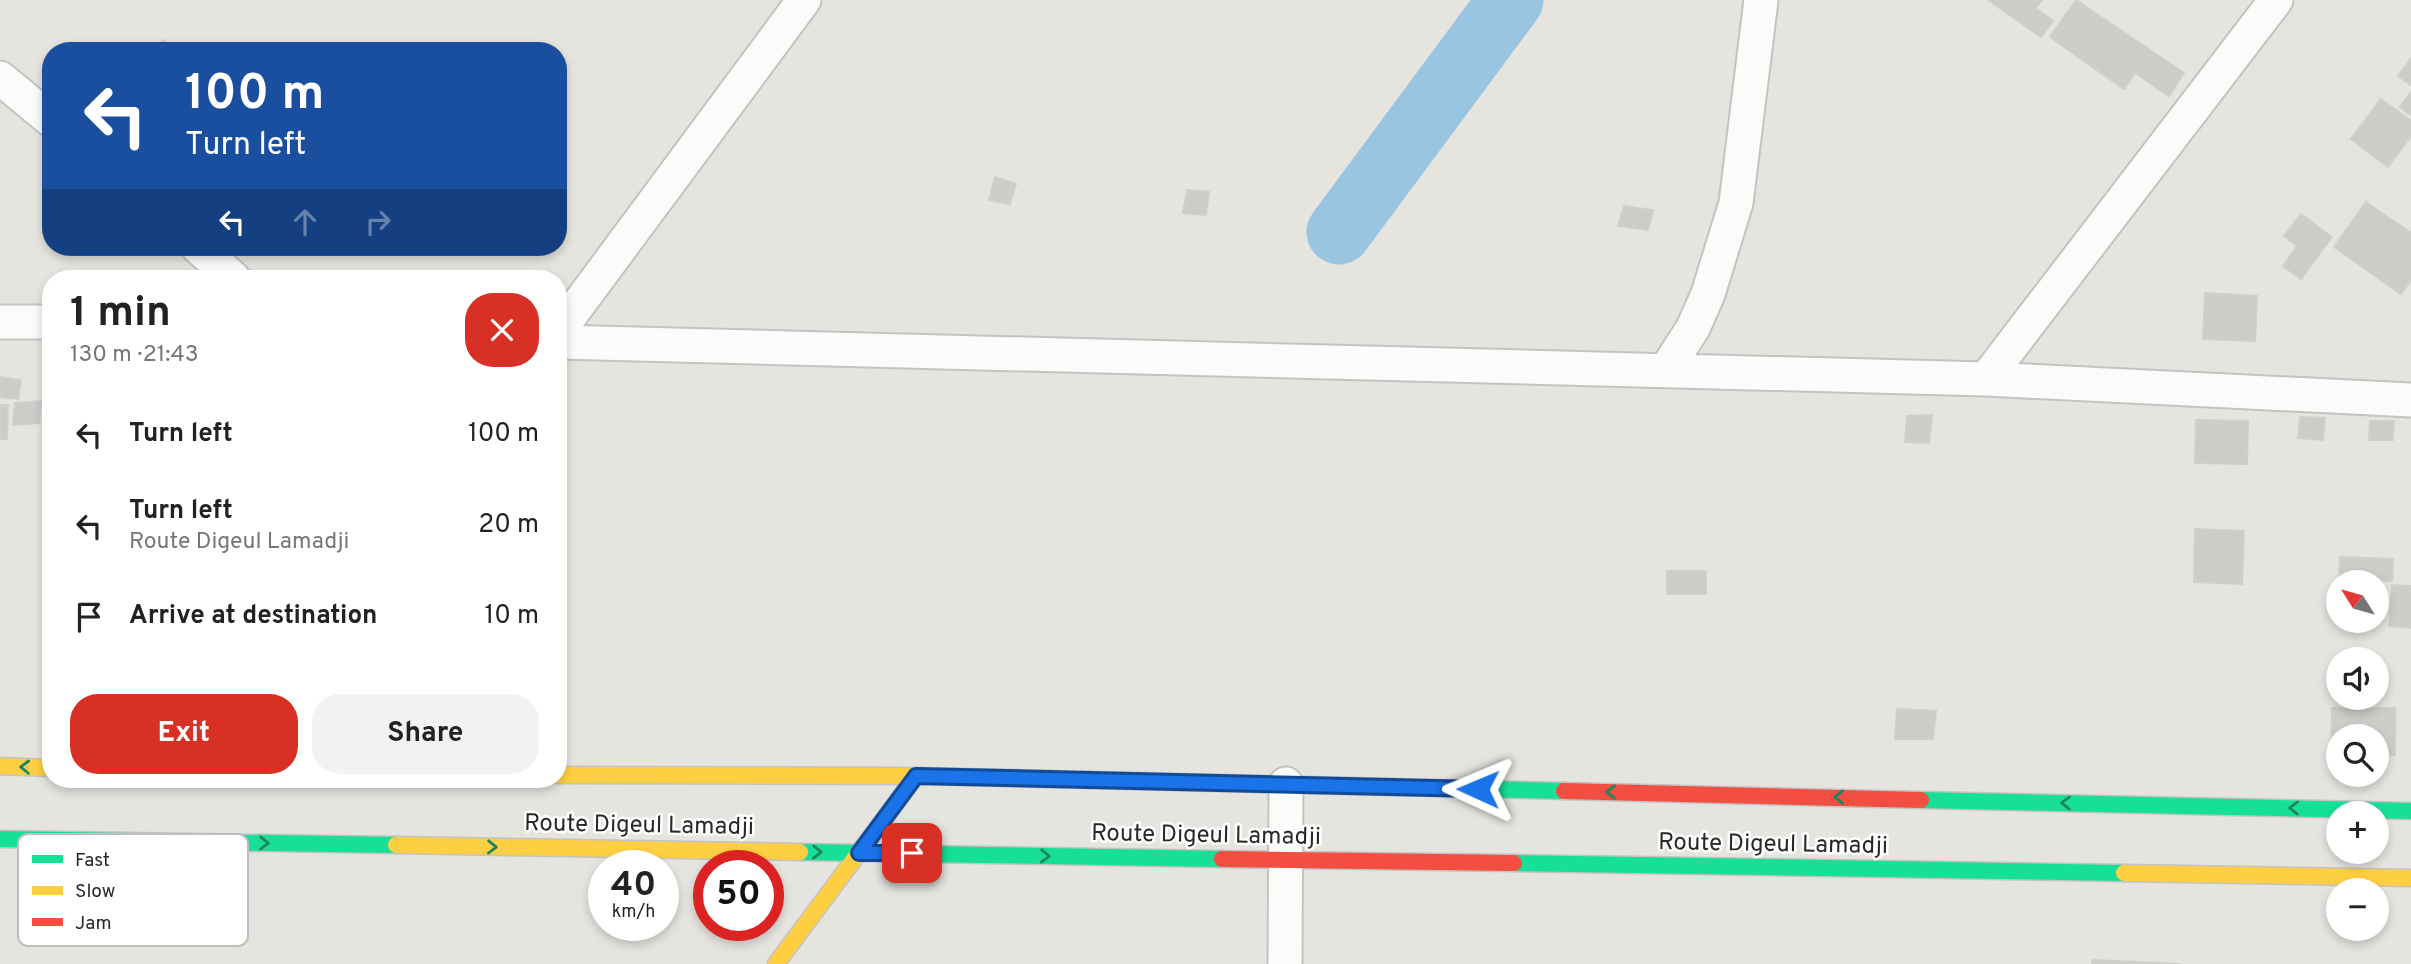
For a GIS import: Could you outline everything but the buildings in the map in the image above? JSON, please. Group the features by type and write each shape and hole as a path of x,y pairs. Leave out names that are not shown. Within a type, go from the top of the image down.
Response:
{"main road":[{"path":"0,766 42,768"},
{"name":"Route Digeul Lamadji","path":"567,775 916,776 2411,811"},
{"path":"776,964 916,776"},
{"name":"Route Digeul Lamadji","path":"0,839 18,839"},
{"name":"Route Digeul Lamadji","path":"248,843 2411,878"}],"street":[{"path":"567,320 804,0"},
{"path":"1665,370 1693,328 1709,294 1736,203 1761,0"},
{"path":"1986,379 2276,0"},
{"path":"0,78 42,113"},
{"path":"208,256 224,270"},
{"path":"0,322 42,322"},
{"path":"567,342 1986,379 2411,400"},
{"path":"1285,964 1286,784"}],"waterway":[{"path":"1339,232 1511,0"}],"traffic: fast":[{"path":"1090,780 1564,791"},
{"path":"1921,800 2411,811"},
{"path":"0,839 18,839"},
{"path":"248,843 396,845"},
{"path":"800,852 1222,859"},
{"path":"1514,863 2124,873"}],"traffic: slow":[{"path":"0,766 42,768"},
{"path":"567,775 916,776 1090,780"},
{"path":"776,964 916,776"},
{"path":"396,845 800,852"},
{"path":"2124,873 2411,878"}],"traffic: jam":[{"path":"1564,791 1921,800"},
{"path":"1222,859 1514,863"}],"route":[{"path":"912,853 859,853 916,776 1478,789"}]}
